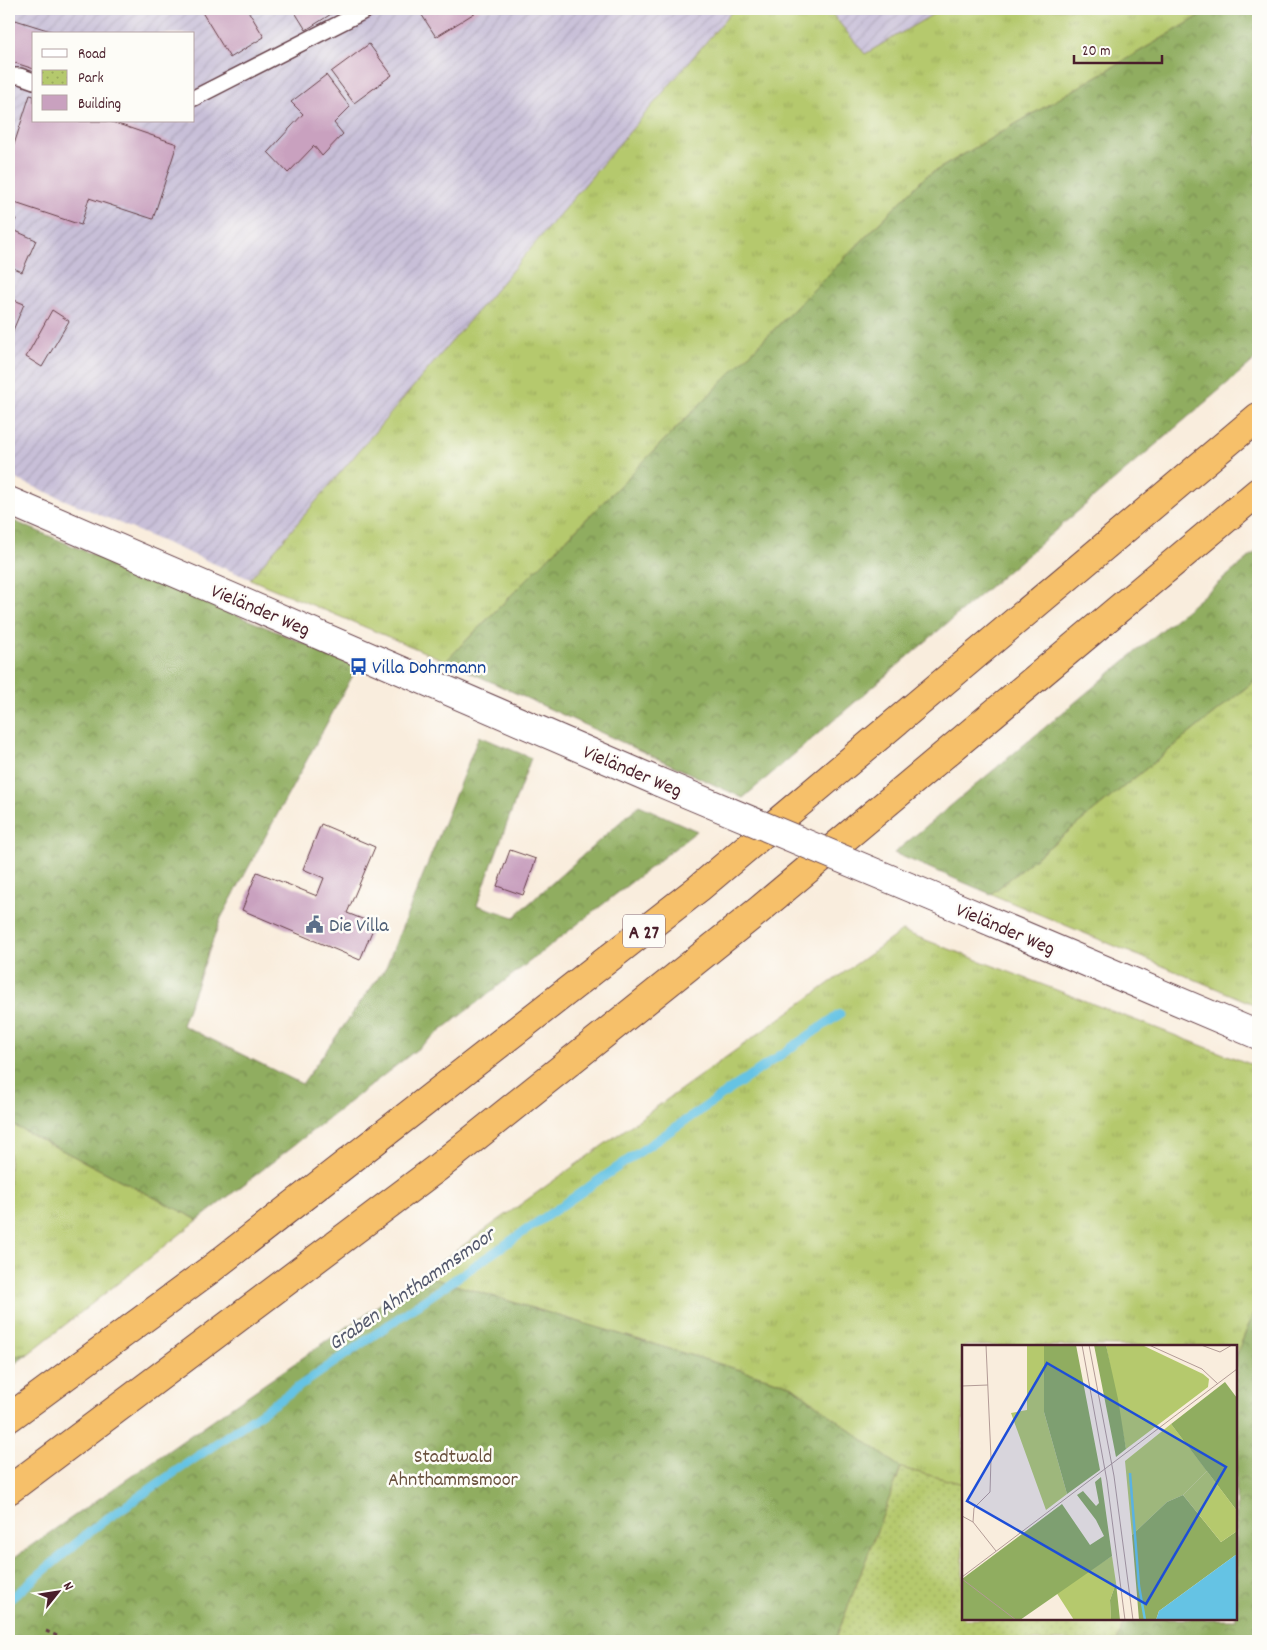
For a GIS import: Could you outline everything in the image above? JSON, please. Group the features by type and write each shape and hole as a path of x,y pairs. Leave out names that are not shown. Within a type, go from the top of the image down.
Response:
{"highway":[{"name":"A 27","path":"9,1418 211,1269 699,888 1258,418"},
{"name":"A 27","path":"9,1490 437,1168 758,911 1258,492"}],"street":[{"name":"Vieländer Weg","path":"9,501 659,782 1258,1035"}],"lane":[{"path":"195,97 368,9"},
{"path":"9,76 20,76 32,80"}],"path":[{"path":"46,1631 68,1641"}],"shaded area":[{"path":"9,9 734,9 250,579 9,476"},
{"path":"828,9 942,9 865,54"}],"green space":[{"path":"734,9 828,9 865,54 942,9 1212,9 925,177 446,661 250,579"},
{"path":"1212,9 1258,9 1258,357 743,798 446,661 925,177"},
{"path":"9,519 358,666 221,918 182,1025 302,1084 386,967 479,736 531,758 477,905 514,917 639,805 697,831 198,1220 9,1123"},
{"path":"1258,550 1258,678 991,894 894,853"},
{"path":"1258,678 1258,1006 991,894"},
{"path":"902,931 1258,1067 1258,1302 1237,1354 1237,1345 962,1345 962,1484 901,1468 790,1385 422,1275"},
{"path":"9,1123 198,1220 28,1354 9,1357"},
{"name":"Stadtwald Ahnthammsmoor","path":"422,1275 790,1385 901,1468 835,1641 9,1641 9,1561"},
{"path":"1258,1302 1258,1641 1117,1641 1126,1620 1237,1620 1237,1354"},
{"path":"28,1354 9,1368 9,1357"},
{"path":"901,1468 962,1484 962,1620 1126,1620 1117,1641 835,1641"}],"building":[{"path":"200,9 247,9 264,37 230,58"},
{"path":"293,9 339,9 306,30"},
{"path":"418,9 481,9 436,37"},
{"path":"9,18 54,32 32,32 32,68 9,61"},
{"path":"369,44 392,75 354,103 331,72"},
{"path":"326,75 350,107 334,123 343,134 322,156 314,146 288,173 268,152 303,114 291,102"},
{"path":"30,95 32,96 32,122 112,122 177,144 153,219 89,198 81,225 9,201 9,160"},
{"path":"9,216 16,219 11,229 36,240 22,272 9,266"},
{"path":"9,298 24,304 9,340"},
{"path":"52,310 69,321 42,367 26,357"},
{"path":"321,824 375,847 347,913 375,924 360,960 242,910 257,872 317,896 324,878 303,869"},
{"path":"510,850 536,859 523,895 497,886"}],"waterway":[{"name":"Graben Ahnthammsmoor","path":"9,1600 98,1525 840,1014"}],"place":[{"name":"Villa Dohrmann","path":"358,666"},
{"name":"Die Villa","path":"315,924"}]}
